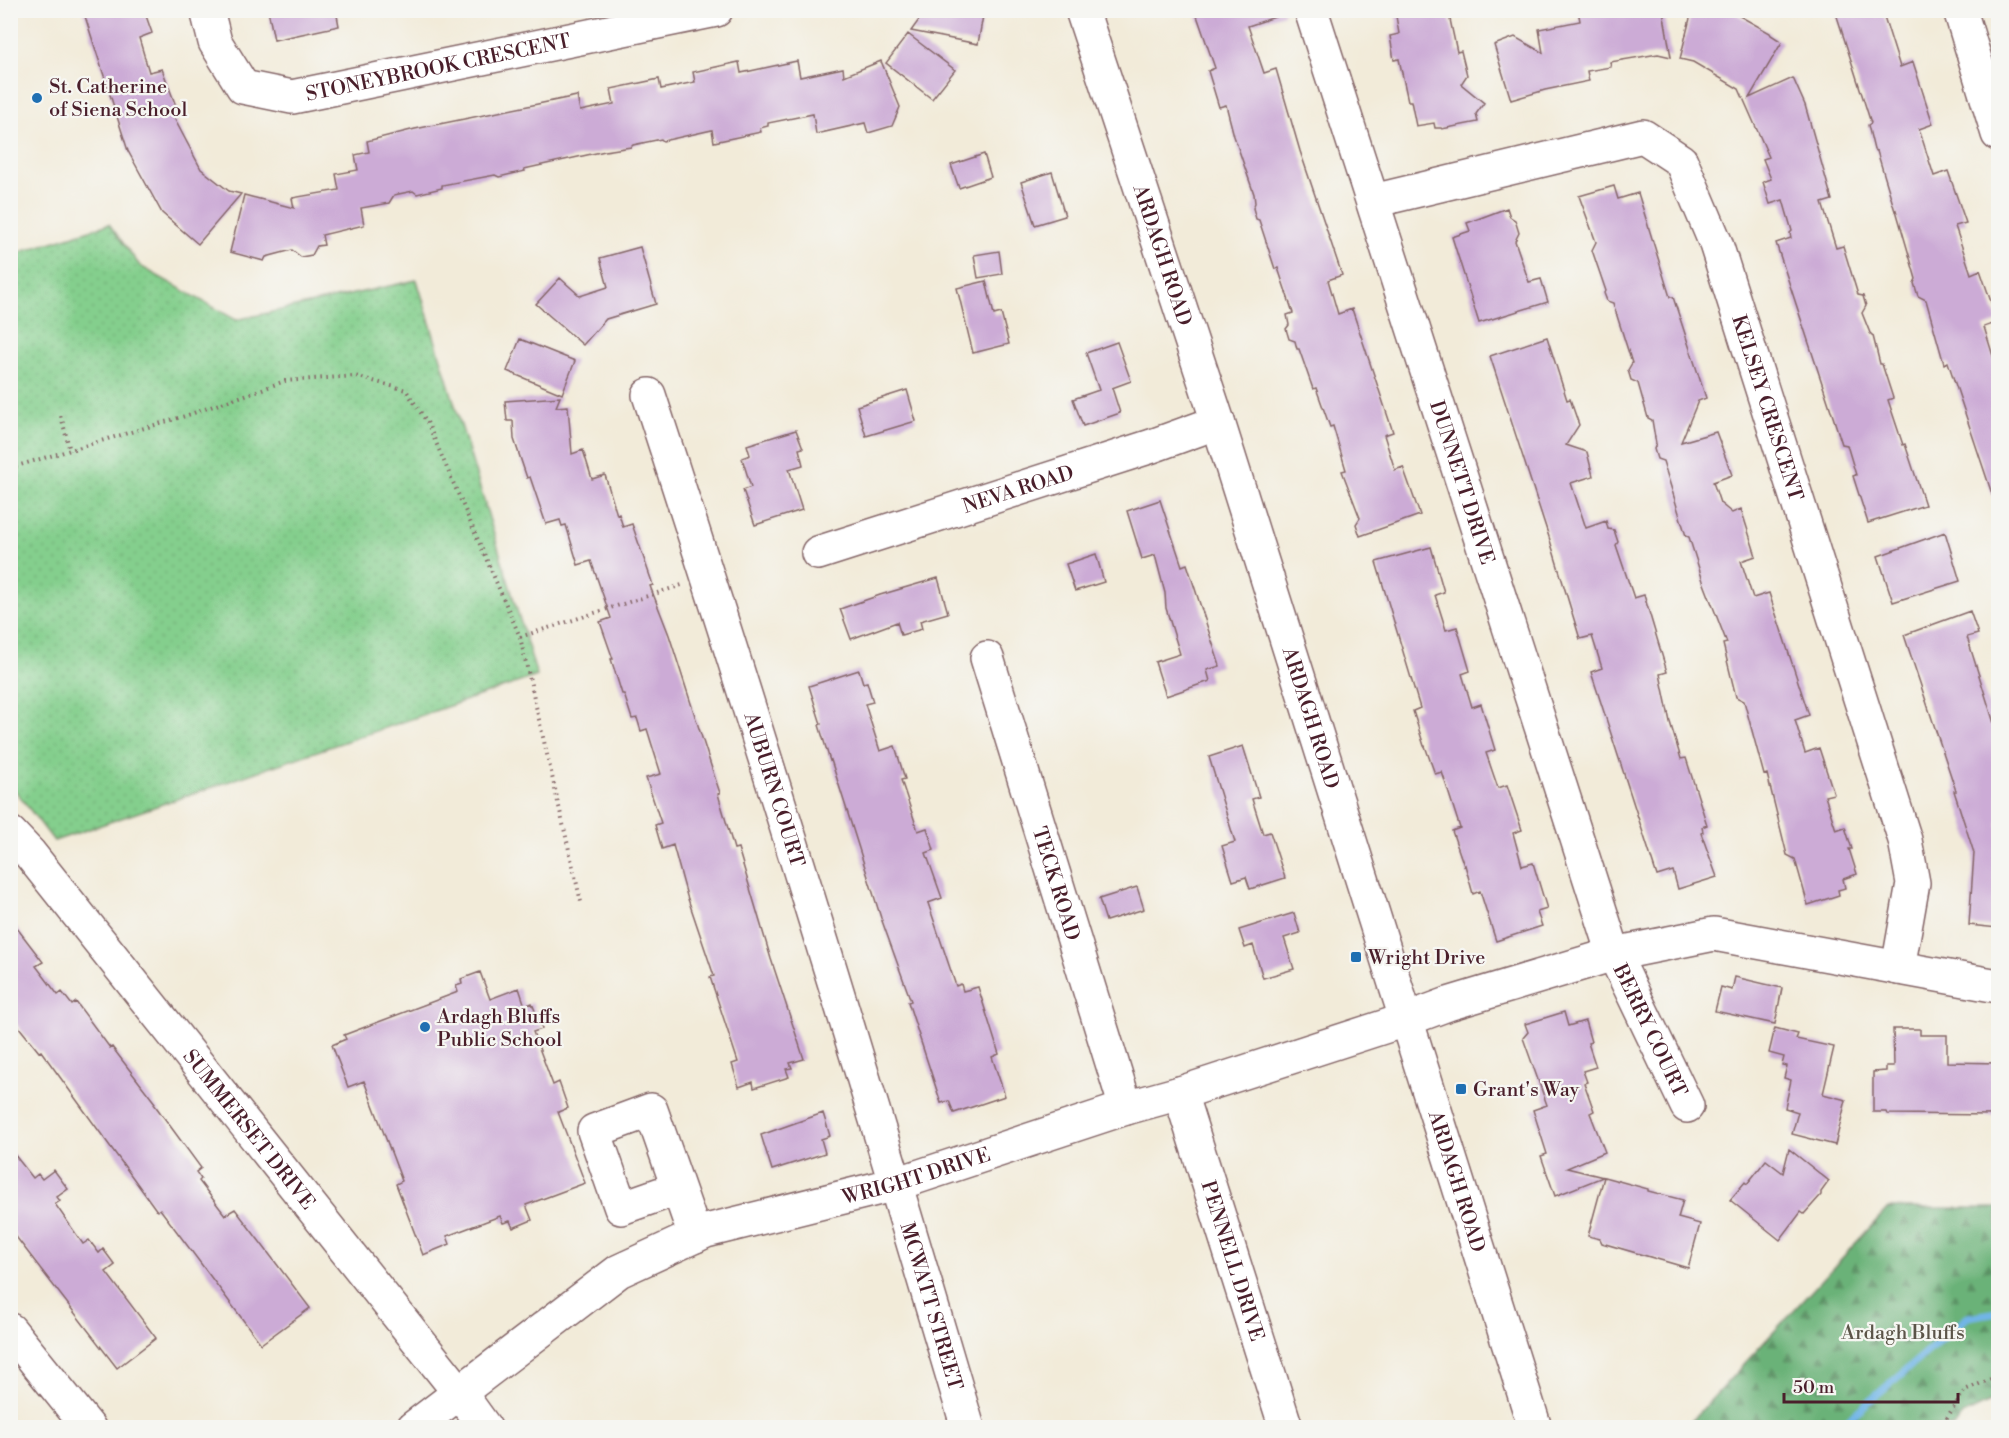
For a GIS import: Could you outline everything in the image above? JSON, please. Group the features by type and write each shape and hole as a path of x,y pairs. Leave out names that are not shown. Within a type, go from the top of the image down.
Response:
{"street":[{"name":"STONEYBROOK CRESCENT","path":"207,10 215,42 243,87 291,97 716,10"},
{"name":"ARDAGH ROAD","path":"1082,10 1218,422 1535,1428"},
{"name":"DUNNETT DRIVE","path":"1311,10 1614,954"},
{"path":"1960,10 1998,134"},
{"name":"KELSEY CRESCENT","path":"1373,201 1643,136 1681,161 1716,244 1905,840 1913,883 1898,968"},
{"name":"AUBURN COURT","path":"650,395 896,1184"},
{"name":"NEVA ROAD","path":"818,553 1152,446 1218,422"},
{"name":"TECK ROAD","path":"987,658 1126,1108"},
{"name":"SUMMERSET DRIVE","path":"10,833 30,854 459,1392 485,1428"},
{"path":"1405,1020 1448,1004 1614,954 1714,934 1998,986"},
{"name":"BERRY COURT","path":"1614,954 1688,1106"},
{"name":"WRIGHT DRIVE","path":"413,1428 619,1271 706,1231 896,1184 1126,1108 1180,1093 1405,1020"},
{"name":"PENNELL DRIVE","path":"1180,1093 1286,1428"},
{"name":"MCWATT STREET","path":"896,1184 968,1428"},
{"path":"678,1188 695,1236"},
{"path":"10,1330 89,1428"}],"path":[{"path":"10,468 185,416 285,381 355,376 406,390 427,422 520,637 581,902"},
{"path":"61,416 70,451"},
{"path":"520,637 708,577"},
{"path":"1940,1428 1965,1389 1998,1376"}],"green space":[{"path":"109,224 140,266 236,320 417,280 537,676 54,841 11,785 11,255"},
{"name":"Ardagh Bluffs","path":"1888,1208 1998,1208 1998,1398 1963,1415 1954,1427 1686,1427"}],"building":[{"path":"83,10 144,10 152,33 139,38 149,72 162,69 179,114 173,116 201,169 229,191 241,194 198,244 162,213 128,151"},
{"path":"268,10 336,10 339,26 274,40"},
{"path":"921,10 984,10 978,44 911,31 919,20"},
{"path":"1195,10 1283,10 1284,14 1248,26 1264,73 1276,69 1300,151 1342,275 1328,280 1338,314 1352,309 1393,432 1384,435 1395,470 1403,467 1420,515 1360,536 1356,524 1360,518 1342,471 1346,470 1333,426 1330,427 1316,388 1313,389 1295,341 1289,339 1286,329 1289,325 1287,315 1293,313 1278,268 1275,269 1259,220 1256,219 1253,208 1254,194 1226,105 1219,107 1208,71 1215,68"},
{"path":"1395,10 1448,10 1457,52 1461,51 1467,75 1461,84 1484,103 1476,114 1478,122 1442,129 1435,128 1434,123 1416,126 1399,59 1394,60 1390,36 1399,34"},
{"path":"1578,10 1663,10 1671,57 1658,54 1610,62 1611,67 1587,71 1589,81 1511,100 1494,45 1515,37 1543,53 1539,29 1580,21"},
{"path":"1692,10 1729,10 1782,42 1749,98 1793,78 1805,105 1832,200 1822,203 1836,248 1843,246 1858,295 1863,296 1866,306 1862,313 1873,336 1880,364 1882,364 1893,398 1888,400 1925,505 1868,523 1853,476 1856,475 1847,445 1842,444 1776,243 1791,238 1792,231 1783,200 1770,204 1763,182 1771,179 1763,159 1769,157 1739,89 1693,62 1680,59"},
{"path":"1835,10 1882,10 1900,67 1913,62 1933,124 1919,129 1934,176 1948,171 1966,223 1955,226 1971,274 1980,270 1998,322 1984,327 1998,372 1998,503 1995,503 1948,362 1944,364 1926,300 1918,296 1914,283 1916,279 1896,210 1877,151 1874,150 1868,125 1871,123"},
{"path":"908,34 955,70 932,99 886,63"},
{"path":"797,61 800,77 843,68 844,76 881,61 900,107 892,126 868,133 865,123 816,134 813,114 768,123 768,126 760,128 761,132 714,142 712,130 663,141 661,139 524,169 525,171 499,177 495,175 442,185 442,188 417,194 413,191 394,195 389,203 361,208 364,225 322,235 324,245 317,246 312,255 301,257 292,250 266,257 264,261 230,252 244,195 294,208 292,198 339,190 336,174 358,170 355,155 369,152 367,141 577,96 580,111 614,104 611,89 659,79 661,89 695,82 693,72 739,62 741,73"},
{"path":"984,154 991,177 959,188 951,165"},
{"path":"1052,172 1065,216 1035,225 1021,182"},
{"path":"1614,186 1618,199 1638,193 1670,297 1673,297 1706,398 1698,401 1681,442 1716,432 1732,475 1713,482 1720,503 1732,513 1741,509 1756,556 1741,561 1753,598 1769,593 1809,715 1795,720 1805,753 1819,748 1834,794 1825,796 1836,830 1845,827 1852,849 1849,849 1857,874 1843,879 1845,888 1838,890 1839,895 1808,905 1795,859 1787,855 1767,774 1764,775 1744,701 1736,697 1723,644 1727,643 1689,537 1686,536 1663,461 1657,459 1652,420 1648,418 1638,383 1631,380 1628,370 1632,363 1613,303 1607,301 1604,293 1606,291 1592,250 1596,242 1579,196"},
{"path":"1507,208 1510,217 1515,220 1519,233 1515,241 1529,282 1541,279 1548,302 1479,323 1452,237 1470,231 1467,223"},
{"path":"640,247 656,304 606,319 583,345 536,304 560,278 580,296 608,287 600,258"},
{"path":"999,251 1002,274 978,278 974,255"},
{"path":"986,281 994,315 1001,313 1009,344 973,353 957,288"},
{"path":"1547,337 1567,400 1570,399 1579,425 1566,445 1587,452 1593,476 1571,483 1586,528 1606,521 1608,529 1614,530 1618,542 1616,545 1634,598 1644,595 1667,672 1660,674 1670,722 1681,759 1686,758 1707,825 1702,827 1703,832 1701,833 1717,877 1678,889 1673,871 1657,876 1591,672 1602,668 1592,636 1580,639 1490,356"},
{"path":"520,339 575,361 562,394 507,371"},
{"path":"1117,342 1131,381 1112,388 1120,413 1083,426 1073,399 1099,390 1086,353"},
{"path":"907,390 916,421 866,436 857,406"},
{"path":"560,397 556,407 568,406 572,454 583,450 592,479 605,475 623,527 632,524 653,585 650,586 669,635 720,793 718,794 734,849 738,848 804,1059 790,1063 792,1068 786,1069 789,1077 754,1088 753,1082 739,1087 732,1064 738,1062 710,977 714,976 687,896 673,845 662,849 655,825 661,823 646,778 661,774 647,729 641,731 637,718 632,719 624,694 622,694 600,622 611,618 591,561 578,565 566,525 562,526 560,520 546,524 514,439 513,421 507,421 505,401"},
{"path":"796,430 803,448 799,449 803,465 789,469 802,510 755,525 743,490 751,487 742,458 750,455 747,445"},
{"path":"1160,500 1182,566 1187,564 1220,666 1207,670 1210,681 1166,696 1155,662 1180,654 1166,608 1165,593 1155,555 1142,559 1127,511"},
{"path":"1945,532 1960,581 1893,602 1878,556"},
{"path":"1431,547 1444,592 1435,595 1446,630 1457,627 1470,671 1462,674 1472,707 1481,704 1495,750 1486,753 1498,788 1507,785 1522,830 1513,833 1522,866 1533,863 1547,909 1537,912 1542,926 1496,941 1480,891 1473,894 1452,831 1460,828 1442,772 1435,774 1424,746 1413,711 1420,708 1376,562"},
{"path":"1096,554 1104,582 1075,591 1066,564"},
{"path":"938,578 948,613 920,621 922,629 901,635 897,622 851,639 840,609"},
{"path":"1970,611 1978,634 1967,637 1998,736 1998,928 1969,925 1974,853 1954,791 1956,791 1904,635"},
{"path":"859,670 863,683 867,682 873,702 865,704 880,751 895,746 905,779 901,780 918,831 927,828 934,850 926,853 942,898 928,903 956,986 961,984 963,991 978,987 999,1054 992,1057 1005,1096 954,1113 949,1101 941,1103 908,1002 911,1001 881,918 830,761 809,686"},
{"path":"1243,746 1259,797 1252,799 1263,834 1270,832 1285,878 1250,889 1246,877 1233,881 1222,846 1235,842 1209,757"},
{"path":"1137,887 1144,909 1106,921 1099,899"},
{"path":"1294,913 1300,933 1284,938 1294,969 1263,978 1253,945 1245,948 1239,930"},
{"path":"10,919 43,962 36,966 58,995 62,992 72,1005 76,1002 155,1103 201,1168 196,1172 201,1179 199,1181 225,1215 235,1209 310,1308 261,1344 160,1209 157,1211 41,1051 39,1052 10,1016"},
{"path":"480,972 490,999 519,988 525,1006 532,1003 542,1029 533,1032 553,1085 559,1082 568,1108 558,1112 585,1183 526,1205 532,1220 513,1228 510,1221 503,1223 500,1216 447,1236 450,1244 423,1255 396,1184 402,1181 364,1081 348,1087 332,1045 346,1039 344,1035 458,992 456,986 462,984 461,979"},
{"path":"1735,977 1782,988 1775,1024 1715,1011 1721,987 1732,990"},
{"path":"1564,1012 1568,1026 1585,1021 1591,1042 1588,1043 1596,1067 1583,1071 1587,1082 1584,1083 1594,1111 1590,1113 1605,1152 1567,1168 1603,1177 1555,1196 1541,1156 1547,1154 1533,1110 1547,1105 1523,1038 1528,1032 1525,1024"},
{"path":"1775,1028 1798,1034 1796,1039 1834,1047 1823,1094 1846,1100 1835,1145 1792,1134 1798,1112 1785,1108 1791,1080 1784,1078 1787,1066 1782,1065 1784,1057 1769,1053"},
{"path":"1893,1029 1920,1029 1920,1035 1947,1035 1947,1062 1998,1063 1998,1115 1873,1112 1873,1072 1886,1071 1886,1066 1894,1066"},
{"path":"823,1113 830,1136 821,1139 825,1153 772,1170 761,1135"},
{"path":"10,1149 33,1178 38,1174 42,1179 54,1170 68,1189 57,1197 60,1201 55,1204 83,1244 89,1240 99,1253 103,1249 115,1265 106,1272 156,1338 117,1368 10,1229"},
{"path":"1789,1149 1829,1181 1821,1195 1804,1214 1801,1212 1780,1240 1730,1200 1745,1182 1747,1184 1766,1160 1783,1173"},
{"path":"1604,1177 1683,1200 1678,1218 1700,1224 1688,1268 1602,1243 1600,1239 1588,1236"}],"waterway":[{"path":"1838,1428 1968,1317 1998,1312"}],"place":[{"name":"St. Catherine of Siena School","path":"37,98"},
{"name":"Wright Drive","path":"1356,957"},
{"name":"Ardagh Bluffs Public School","path":"425,1027"},
{"name":"Grant's Way","path":"1461,1089"}]}
